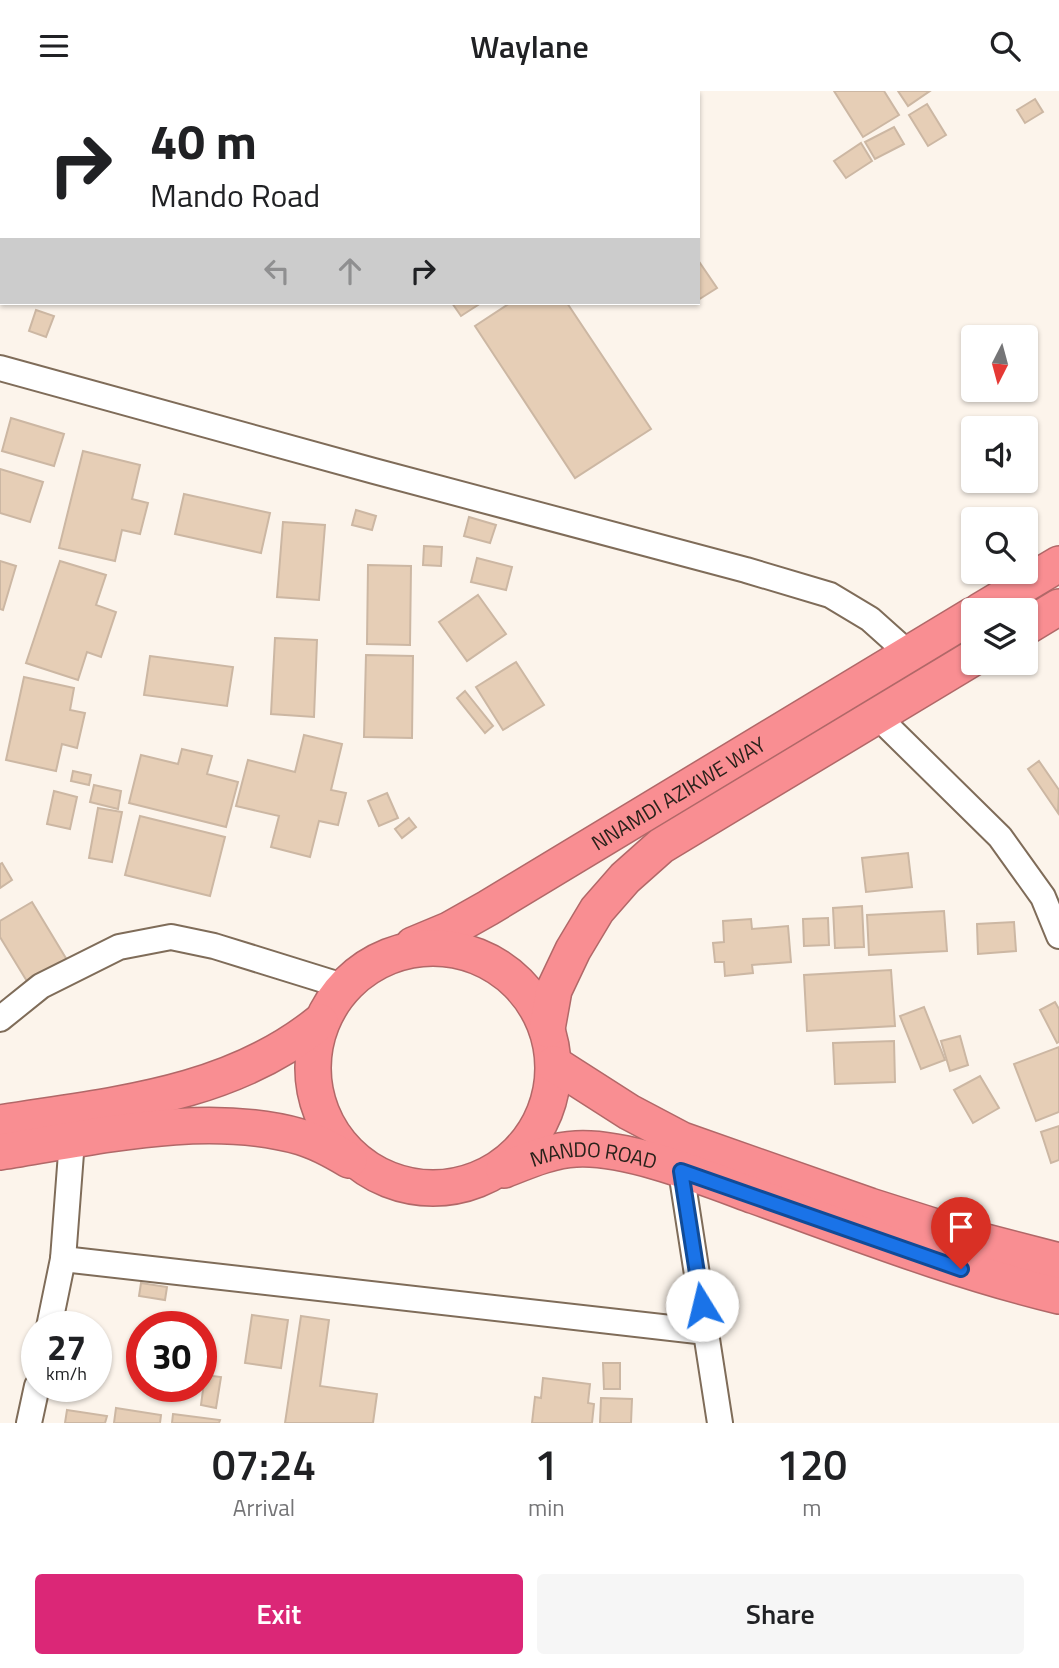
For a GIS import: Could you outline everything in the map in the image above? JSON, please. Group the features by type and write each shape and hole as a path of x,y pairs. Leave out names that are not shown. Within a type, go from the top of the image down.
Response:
{"highway":[{"path":"1001,598 1059,563"},
{"path":"1038,620 1059,607"},
{"name":"NNAMDI AZIKWE WAY","path":"377,961 449,930 488,908 961,622"},
{"name":"NNAMDI AZIKWE WAY","path":"547,1029 554,990 573,950 597,910 625,878 661,846 961,666"},
{"path":"0,1123 182,1091 264,1060 293,1044 320,1022 343,986 377,961 416,949 458,950 496,965 527,993 547,1029 554,1064 547,1109 524,1148 488,1176 448,1188 406,1186 367,1170 304,1138 271,1130 233,1126 132,1131 0,1152"},
{"path":"320,1022 312,1063 317,1104 336,1142 367,1170"},
{"name":"MANDO ROAD","path":"554,1064 629,1112 682,1140 870,1206 1059,1261"},
{"name":"MANDO ROAD","path":"488,1176 540,1157 574,1149 607,1150 681,1171 939,1262 1059,1296"}],"street":[{"path":"0,368 831,595 870,619 908,653"},
{"path":"877,716 1000,837 1043,897 1059,936"},
{"path":"0,1019 41,986 119,947 171,936 214,946 343,986"},
{"path":"52,1311 63,1259 72,1140"},
{"path":"681,1171 720,1423"},
{"path":"63,1259 706,1332"},
{"path":"29,1423 34,1402"}],"building":[{"path":"834,91 884,91 899,115 863,137"},
{"path":"898,91 930,91 908,106"},
{"path":"1035,99 1043,112 1025,123 1017,110"},
{"path":"927,104 946,135 928,146 909,115"},
{"path":"894,127 904,144 875,159 865,142"},
{"path":"861,143 872,161 846,178 834,161"},
{"path":"700,263 717,288 700,299"},
{"path":"453,305 478,305 461,316"},
{"path":"507,305 568,305 651,429 575,478 475,326"},
{"path":"36,310 54,316 46,337 29,331"},
{"path":"11,418 64,434 54,466 2,451"},
{"path":"83,451 140,465 132,499 148,503 140,534 122,530 115,561 59,548"},
{"path":"0,469 43,482 30,522 0,513"},
{"path":"184,494 270,513 261,553 175,534"},
{"path":"356,510 376,516 372,530 352,525"},
{"path":"469,517 496,525 490,543 464,536"},
{"path":"283,522 325,525 319,600 277,597"},
{"path":"424,546 442,547 441,566 423,565"},
{"path":"477,558 512,567 506,590 471,582"},
{"path":"0,561 16,566 3,610 0,609"},
{"path":"60,561 106,575 96,605 116,612 101,657 87,652 78,680 26,663"},
{"path":"368,565 411,566 410,645 367,644"},
{"path":"478,595 506,634 467,661 439,622"},
{"path":"275,638 317,640 314,717 271,714"},
{"path":"366,655 413,656 412,738 364,737"},
{"path":"150,656 233,667 227,706 144,695"},
{"path":"516,662 544,705 503,730 476,687"},
{"path":"24,677 74,688 70,710 85,713 77,748 62,744 56,771 6,760"},
{"path":"465,691 493,726 485,733 457,698"},
{"path":"304,735 342,744 331,790 346,793 338,825 319,821 310,857 271,847 279,816 236,806 248,760 295,772"},
{"path":"182,749 212,756 207,774 238,782 226,827 129,803 141,755 178,764"},
{"path":"1039,761 1059,790 1058,813 1028,769"},
{"path":"73,771 91,775 89,785 71,781"},
{"path":"94,785 121,791 118,809 90,802"},
{"path":"54,791 77,797 70,829 47,824"},
{"path":"387,793 398,818 379,826 368,801"},
{"path":"98,808 122,812 112,862 89,858"},
{"path":"140,816 225,837 210,896 125,875"},
{"path":"409,818 416,827 402,838 395,829"},
{"path":"908,853 912,887 866,892 862,858"},
{"path":"2,863 12,880 0,888 0,864"},
{"path":"32,902 67,960 28,983 0,937 0,921"},
{"path":"862,906 864,947 835,948 833,908"},
{"path":"944,911 947,951 869,955 867,915"},
{"path":"828,918 829,945 804,946 803,919"},
{"path":"751,919 752,929 788,926 791,962 752,965 753,973 725,976 724,962 715,962 713,943 724,942 723,921"},
{"path":"1014,922 1016,951 978,954 977,924"},
{"path":"891,970 895,1026 807,1031 804,975"},
{"path":"1055,1002 1059,1009 1057,1043 1040,1010"},
{"path":"924,1007 945,1060 921,1069 900,1016"},
{"path":"960,1036 968,1065 950,1071 941,1041"},
{"path":"894,1041 895,1082 835,1084 833,1043"},
{"path":"1059,1047 1059,1112 1036,1121 1014,1064"},
{"path":"980,1076 999,1108 973,1123 954,1090"},
{"path":"1059,1126 1059,1160 1051,1163 1041,1132"},
{"path":"141,1283 167,1287 165,1300 139,1296"},
{"path":"252,1315 288,1320 281,1368 245,1363"},
{"path":"301,1316 329,1320 320,1386 377,1394 373,1423 285,1423"},
{"path":"603,1363 620,1363 620,1389 604,1389"},
{"path":"217,1376 221,1377 217,1402"},
{"path":"543,1378 590,1384 588,1403 594,1404 592,1423 532,1423 535,1397 541,1398"},
{"path":"601,1398 632,1399 631,1423 600,1423"},
{"path":"201,1402 217,1402 216,1408 201,1405"},
{"path":"116,1408 161,1415 160,1423 114,1423"},
{"path":"67,1410 107,1416 105,1423 65,1423"},
{"path":"173,1414 220,1420 219,1423 172,1423"}],"route":[{"path":"702,1305 681,1171 961,1269"}]}
